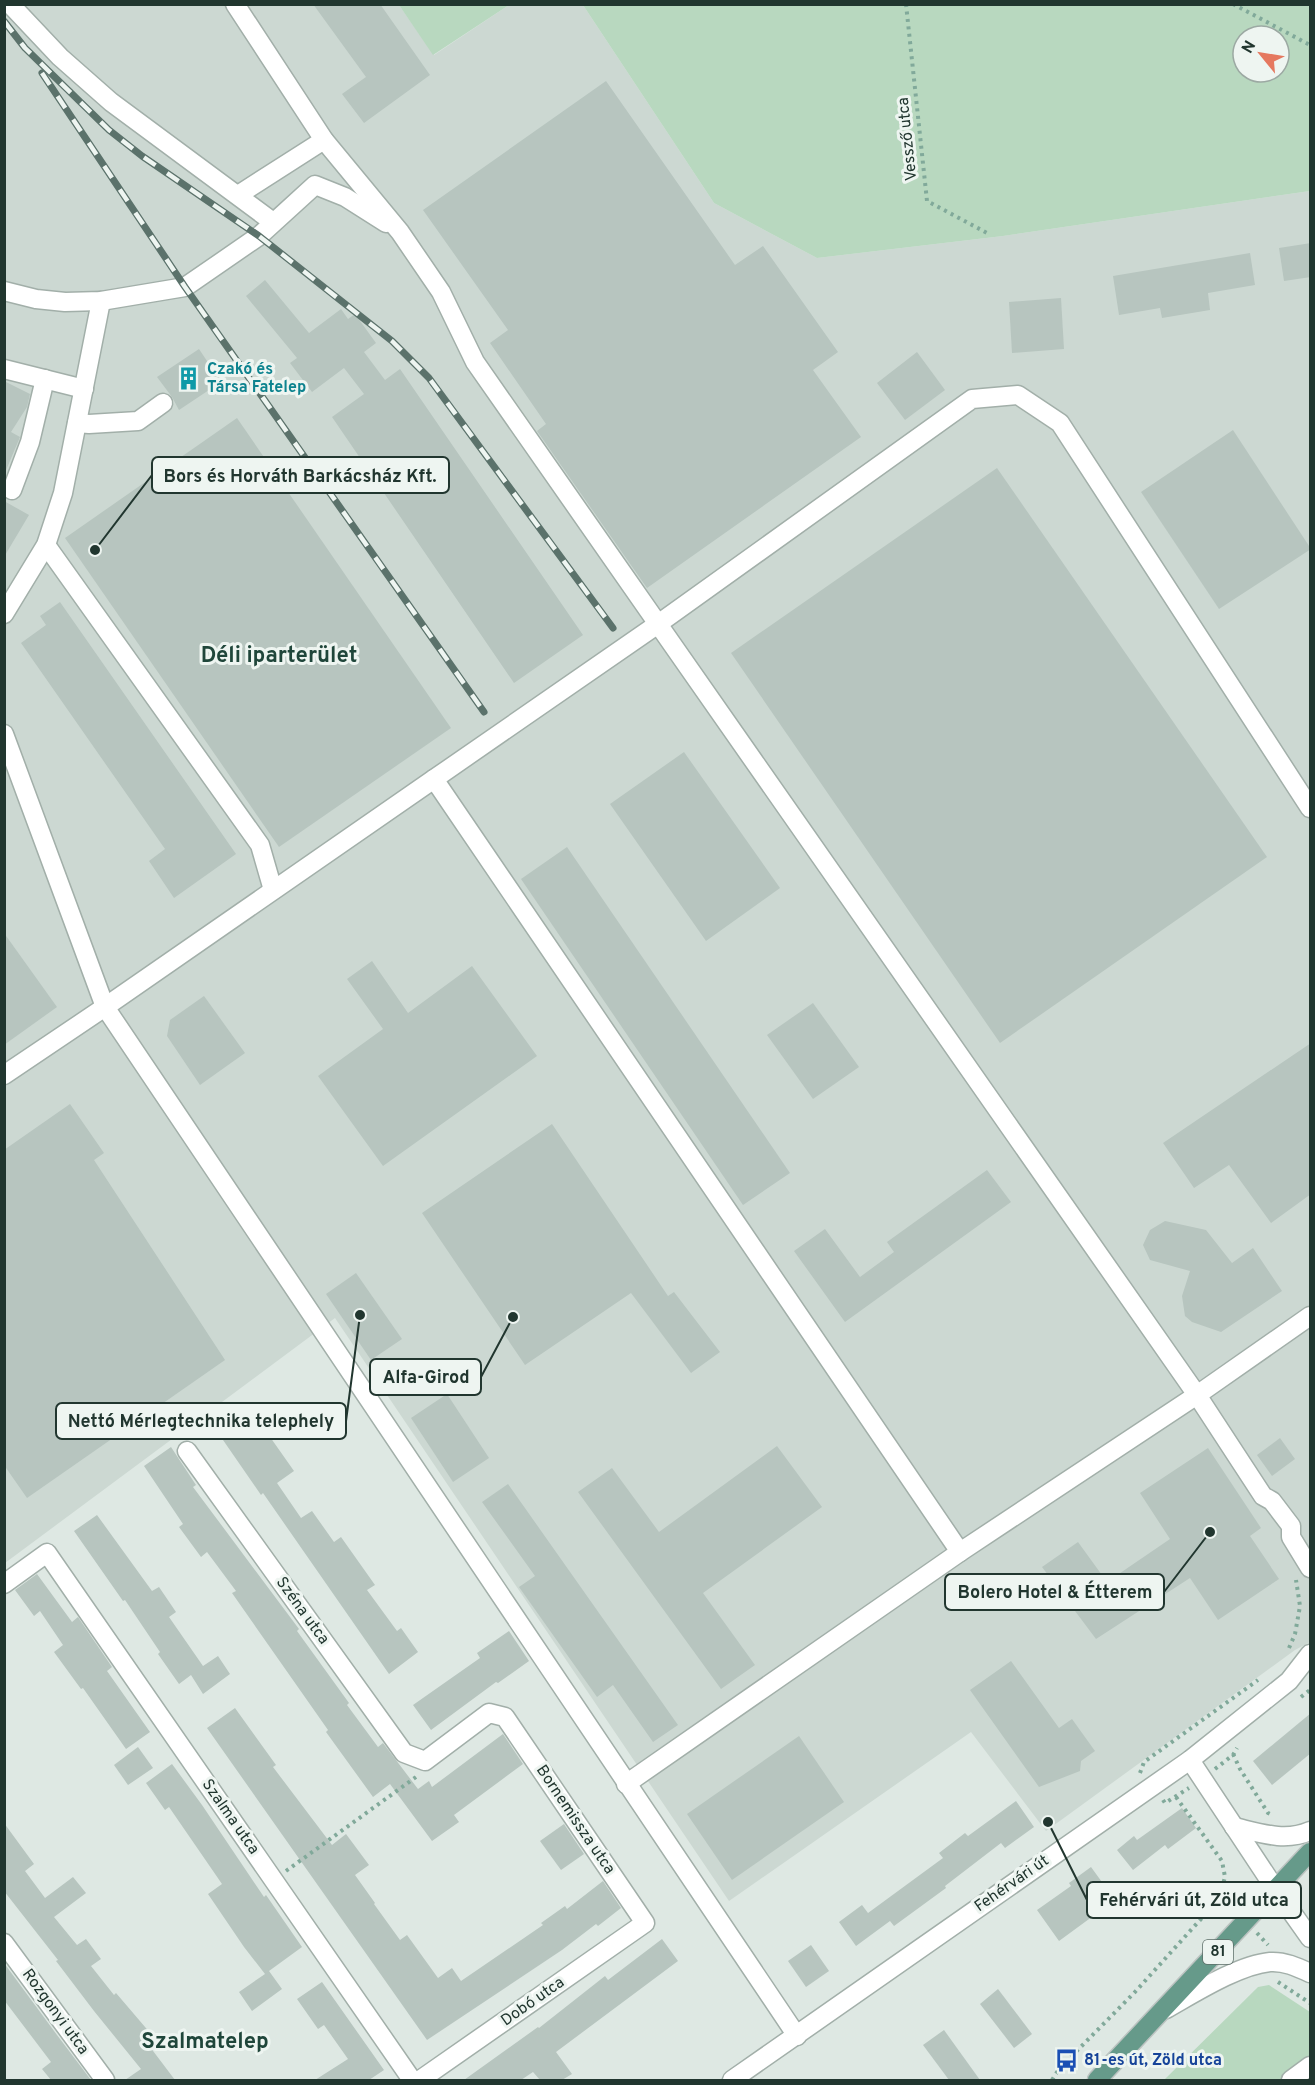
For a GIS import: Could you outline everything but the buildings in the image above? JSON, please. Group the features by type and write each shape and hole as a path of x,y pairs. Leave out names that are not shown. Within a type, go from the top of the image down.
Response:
{"main road":[{"name":"81","path":"1097,2080 1311,1852"}],"street":[{"path":"10,4 60,57 111,102 273,222"},
{"path":"236,4 324,140 400,232 441,292 475,362 1197,1395 1263,1496 1272,1501 1291,1526 1292,1537 1310,1568"},
{"path":"238,195 324,140"},
{"path":"4,291 10,294 65,302 101,301 185,288 259,236 315,185 345,197 400,232"},
{"path":"4,614 46,544 63,493 101,301"},
{"path":"4,369 84,389"},
{"path":"12,490 30,442 45,380"},
{"path":"4,1075 658,624 972,399 1018,396 1060,423 1311,808"},
{"path":"77,423 138,421 164,403"},
{"path":"46,544 260,845 273,890"},
{"path":"4,734 105,1007 797,2036"},
{"path":"434,779 960,1552"},
{"path":"626,1784 960,1552 1197,1395 1311,1316"},
{"name":"Széna utca","path":"188,1451 404,1753 425,1761"},
{"name":"Szalma utca","path":"4,1584 47,1554 412,2080"},
{"name":"Fehérvári út","path":"732,2080 1190,1760 1289,1681 1311,1654"},
{"name":"Bornemissza utca","path":"425,1761 489,1713 505,1717 645,1923"},
{"path":"1190,1760 1276,1890 1311,1938"},
{"path":"1234,1827 1276,1837 1305,1833"},
{"name":"Dobó utca","path":"420,2080 645,1923"},
{"name":"Rozgonyi utca","path":"4,1943 105,2080"},
{"path":"1160,2013 1216,1981 1260,1964 1272,1962 1292,1965 1311,1973"},
{"path":"1291,2080 1311,2066"}],"path":[{"name":"Vessző utca","path":"906,4 927,201 989,234"},
{"path":"1233,4 1311,45"},
{"path":"1288,1651 1295,1634 1300,1606 1295,1581 1310,1568"},
{"path":"1144,1762 1259,1678"},
{"path":"1230,1749 1268,1813 1287,1821 1305,1833"},
{"path":"273,1880 414,1780 425,1761"},
{"path":"1052,2080 1059,2069 1135,1992 1219,1899"}],"shaded area":[{"path":"5,5 399,5 434,55 509,5 583,5 714,203 817,258 1003,236 1310,191 1310,1642 1295,1650 1046,1831 971,1732 729,1901 335,1318 5,1563"}],"green space":[{"path":"399,5 509,5 433,55"},
{"path":"583,5 1310,5 1310,191 1003,236 817,258 714,203"},
{"path":"1269,1985 1310,2012 1310,2080 1164,2080 1258,1987"}],"railway":[{"path":"4,21 25,48 109,130 142,156 259,236 392,341 429,378 613,628"},
{"path":"42,73 185,287 484,712"}],"place":[{"name":"Czakó és Társa Fatelep","path":"189,379"},
{"name":"Bors és Horváth Barkácsház Kft.","path":"95,550"},
{"name":"Nettó Mérlegtechnika telephely","path":"360,1315"},
{"name":"Alfa-Girod","path":"513,1317"},
{"name":"Bolero Hotel & Étterem","path":"1210,1532"},
{"name":"Fehérvári út, Zöld utca","path":"1048,1822"},
{"name":"81-es út, Zöld utca","path":"1066,2061"}],"district":[{"name":"Déli iparterület","path":"279,656"},
{"name":"Szalmatelep","path":"205,2042"}]}
